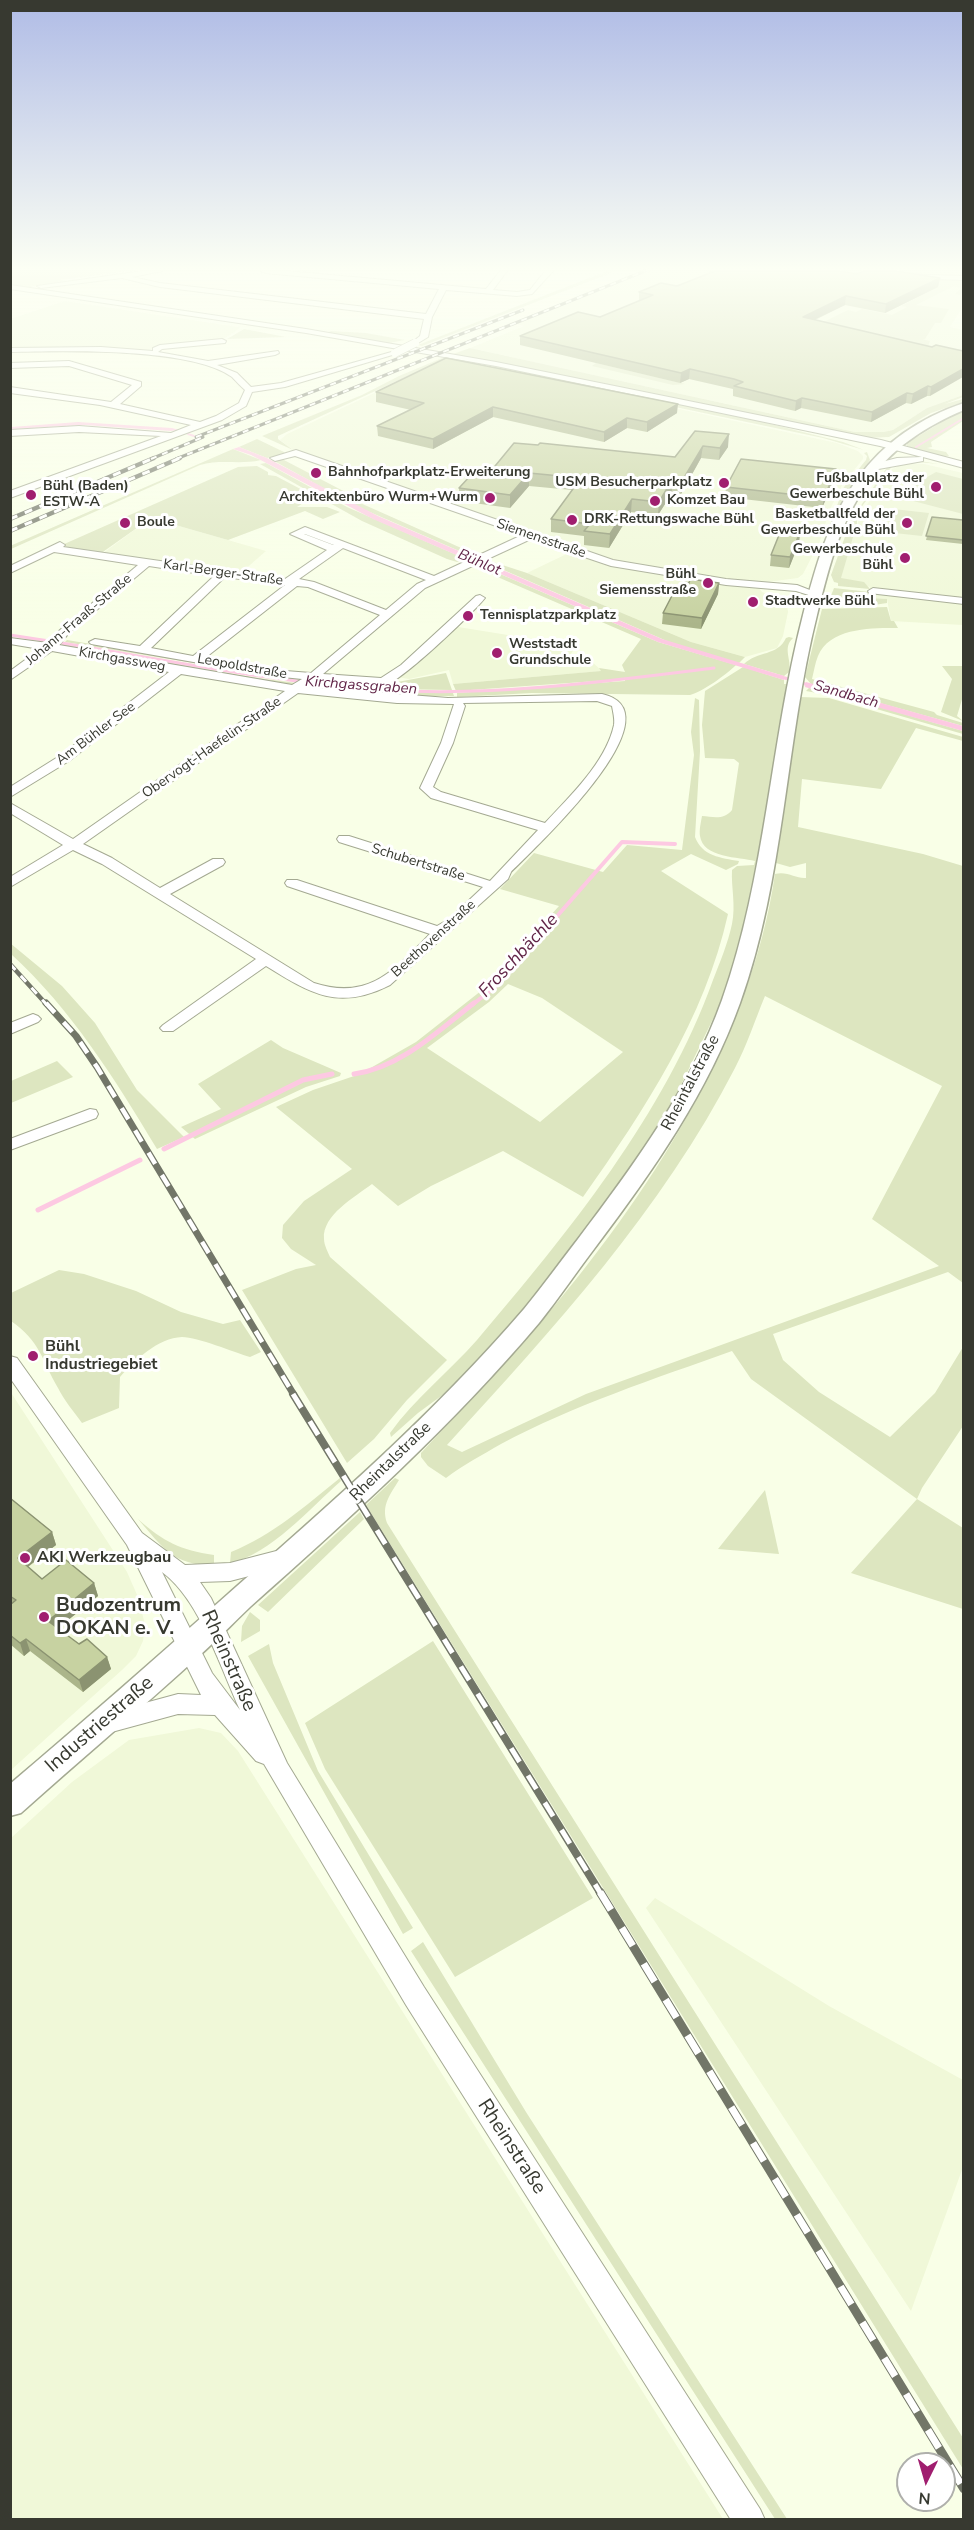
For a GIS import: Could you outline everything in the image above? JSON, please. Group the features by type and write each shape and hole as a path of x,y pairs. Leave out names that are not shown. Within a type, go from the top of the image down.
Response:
{"main road":[{"name":"Rheintalstraße","path":"190,1647 399,1457 529,1318 624,1196 669,1126 706,1060 731,1002 752,933 766,867 795,680 822,569 871,455 891,449 910,435 963,406"},
{"name":"Industriestraße","path":"10,1803 190,1647"}],"street":[{"path":"113,405 133,389"},
{"path":"10,495 202,425 238,407 246,399 249,390 254,389"},
{"path":"622,389 963,466"},
{"path":"10,390 113,405 202,425"},
{"path":"10,440 16,433 79,429 174,435"},
{"path":"820,432 871,455 897,461 920,459"},
{"path":"871,455 910,435"},
{"path":"851,442 871,455 891,449 920,459 963,466"},
{"name":"Siemensstraße","path":"274,458 296,453 624,567 761,586 779,586 815,594"},
{"name":"Obervogt-Haefelin-Straße","path":"10,883 73,845 304,683 421,585 531,535"},
{"name":"Karl-Berger-Straße","path":"10,570 56,547 222,574 320,586 387,614"},
{"path":"196,659 338,547 433,579"},
{"name":"Johann-Fraaß-Straße","path":"10,677 56,642 146,562"},
{"path":"779,586 804,581 822,569"},
{"path":"144,650 222,574"},
{"path":"761,586 800,594 815,594"},
{"path":"873,591 963,601"},
{"name":"Leopoldstraße","path":"10,630 56,642 144,650 196,659 304,683 365,682 389,680 480,598"},
{"name":"Kirchgassweg","path":"10,641 56,642 239,681 304,683 391,700 457,703 553,697 604,699"},
{"name":"Am Bühler See","path":"10,793 65,758 179,670"},
{"name":"Beethovenstraße","path":"10,807 73,845 107,861 318,990 335,994 360,993 383,985 439,932 454,922 493,886 578,796 617,736 620,723 618,705 604,699"},
{"path":"457,703 447,743 426,788 436,795 547,828"},
{"name":"Schubertstraße","path":"344,839 493,886"},
{"path":"160,894 218,862"},
{"path":"292,883 439,932"},
{"path":"168,1028 266,959"},
{"path":"10,1029 33,1019"},
{"path":"10,1145 90,1114"},
{"name":"Rheinstraße","path":"10,1363 135,1539 190,1647 203,1678 222,1705 279,1771"},
{"name":"Rheinstraße","path":"135,1539 181,1574 200,1598 279,1771 415,1996 749,2520"},
{"path":"181,1574 230,1572 289,1556"},
{"path":"101,1725 178,1704 222,1705"}],"shaded area":[{"path":"374,389 379,389 278,436 278,439 293,450 262,436"},
{"path":"383,389 484,389 670,407 837,443 858,451 863,459 842,485 830,509 820,541 803,574 798,578 760,583 759,588 762,592 781,599 787,604 788,612 783,636 777,648 745,657 691,642 527,573 579,548 293,450 280,440 287,434"},
{"path":"583,389 611,389 719,411 843,442 864,450 823,438"},
{"path":"625,389 658,389 855,432 893,430 927,408 963,395 945,404 963,399 963,402 931,413 889,437 866,438"},
{"path":"658,389 963,389 963,395 927,408 893,430 855,432"},
{"path":"963,409 963,421 931,442 932,447 927,448 946,452 949,456 940,457 907,446 907,443"},
{"path":"257,439 285,454 267,458 239,447"},
{"path":"233,449 261,460 200,465 11,549 10,546"},
{"path":"867,452 870,460 845,496 829,533 826,535 844,487 866,460 867,456 864,453"},
{"path":"282,459 353,496 349,498 477,555 473,557 356,506 274,461"},
{"path":"913,460 939,464 907,461 893,465 857,513 857,524 841,578 864,582 870,589 838,586 831,575 851,520 888,466 895,462"},
{"path":"266,463 347,507 466,559 457,562 447,559 362,521 260,464"},
{"name":"Gewerbeschule Bühl","path":"905,463 924,464 963,473 963,625 891,621 887,599 871,598 870,587 840,578 861,513 892,469"},
{"path":"257,466 268,472 268,475 276,476 308,493 308,500 297,507 327,507 340,512 323,519 305,511 228,540 151,518 100,554 63,549 62,545 238,467"},
{"name":"Fußballplatz der Gewerbeschule Bühl","path":"936,472 963,479 963,514 894,496"},
{"name":"Basketballfeld der Gewerbeschule Bühl","path":"893,509 929,513 922,536 885,532"},
{"path":"151,518 266,551 242,572 103,553"},
{"path":"487,560 527,573 691,642 745,657 739,663 676,645 483,561"},
{"path":"477,564 658,642 736,665 714,683 690,695 532,693 457,697 457,693 625,681 625,679 456,691 453,684 601,671 599,668 625,672 622,665 641,639 472,566"},
{"path":"834,588 870,592 871,598 887,599 887,603 868,606 827,606"},
{"path":"887,607 891,621 894,621 898,628 853,631 832,639 818,656 812,679 934,712 963,723 963,726 811,684 805,677 822,609"},
{"name":"Weststadt Grundschule","path":"452,626 576,646 569,657 590,660 602,671 453,684 449,670 409,679 397,677"},
{"path":"789,637 793,638 788,646 790,667 789,672 784,676 744,664 778,648"},
{"path":"67,640 301,679 65,642"},
{"path":"62,643 238,675 296,683 293,685 261,681 60,645"},
{"path":"942,666 963,666 963,696 957,716 963,721 941,712 952,679"},
{"path":"743,667 784,680 784,684 788,684 753,898 727,990 665,1118 569,1257 488,1351 448,1391 391,1437 390,1433 400,1420 477,1340 579,1214 641,1125 669,1078 693,1030 730,931 734,910 732,870 737,866 754,865 755,861 715,853 703,843 700,834 702,816 722,817 732,810 739,763 734,759 705,758 702,725 705,691"},
{"path":"446,673 452,690 394,689 317,682 381,685"},
{"path":"311,686 453,693 454,696 401,696"},
{"path":"810,687 963,731 963,734 828,695 806,691"},
{"path":"800,697 829,698 963,737 963,741 916,728 881,789 802,779 798,827 923,854 963,866 963,1283 948,1272 773,1334 783,1360 819,1392 890,1437 935,1393 963,1347 963,1426 917,1499 751,1379 732,1351 615,1393 557,1417 501,1444 446,1478 428,1466 421,1457 421,1453 512,1355 581,1273 656,1169 689,1113 719,1055 743,996 762,936 775,874 806,878 806,863 790,867 776,863","holes":["765,996 942,1086 872,1219 939,1266 586,1394 462,1452 447,1445 566,1312 640,1219 706,1120 739,1059"]},
{"path":"695,698 699,700 700,751 695,837 707,852 739,861 738,864 726,870 691,854 661,871 728,914 718,952 688,1027 650,1097 583,1197 503,1151 431,1186 398,1206 372,1184 334,1214 328,1222 324,1239 330,1257 447,1360 407,1400 374,1439 347,1463 242,1290 296,1269 316,1265 291,1249 282,1238 283,1225 304,1201 352,1169 276,1107 313,1090 360,1074 416,1042 486,987 559,906 500,889 534,853 603,872 627,845 682,850 694,755 691,732","holes":["508,984 542,998 623,1052 540,1122 427,1048 489,1002"]},
{"path":"10,943 62,986 95,1023 137,1090 184,1137 157,1149 91,1046 33,975 11,954"},
{"path":"271,1040 283,1048 341,1073 340,1076 306,1087 195,1139 181,1127 221,1109 198,1084"},
{"path":"57,1061 73,1077 11,1103 11,1081"},
{"path":"59,1270 84,1274 136,1291 181,1312 223,1324 240,1320 261,1352 250,1357 189,1338 173,1338 164,1341 140,1357 120,1377 119,1408 82,1423 60,1392 34,1344 21,1328 11,1321 11,1293"},
{"path":"10,1391 127,1572 138,1597 145,1625 143,1641 136,1656 11,1770"},
{"path":"340,1478 341,1481 275,1540 245,1558 230,1563 231,1552 275,1528"},
{"path":"395,1478 399,1480 386,1505 387,1523 963,2438 963,2469 956,2458 956,2452 952,2452 366,1505"},
{"path":"765,1490 779,1554 718,1549"},
{"path":"917,1499 963,1528 963,1609 851,1573"},
{"path":"360,1512 364,1519 268,1612 258,1605"},
{"path":"138,1519 173,1544 214,1555 214,1566 200,1565 178,1558 162,1547"},
{"path":"250,1612 260,1620 260,1631 241,1642 242,1626"},
{"path":"433,1641 593,1898 455,1977 325,1769 305,1723"},
{"path":"269,1644 273,1663 318,1771 413,1928 403,1934 248,1656"},
{"path":"199,1728 221,1733 238,1751 723,2519 11,2519 11,1838 72,1782 129,1740"},
{"path":"655,1898 829,2006 963,2080 963,2167 911,2311 646,1908"},
{"path":"423,1942 526,2112 787,2519 775,2519 411,1951"}],"water":[{"path":"78,422 179,430 84,425 11,429 11,427"},
{"path":"239,447 267,458 378,516 662,639 784,676 784,680 658,642 373,519 251,455 233,449"},
{"path":"806,682 963,726 963,731 805,687"}],"building":[{"path":"382,389 603,389 678,404 647,422 627,418 604,432 493,407 433,439 377,426 424,403 376,392"},
{"path":"747,389 922,389 913,394 907,393 872,412 802,398 796,401"},
{"path":"695,431 729,434 720,448 703,446 682,481 672,480 659,502 632,499 610,534 584,531 590,524 551,519 581,478 529,473 510,495 459,488 471,475 486,477 514,443 538,445 540,443 675,457"},
{"path":"741,459 836,469 824,498 726,487"},
{"path":"932,517 963,520 963,540 926,536"},
{"path":"781,530 800,532 790,557 771,555"},
{"path":"690,579 719,583 702,618 663,613 677,586 683,587 685,582 689,583"},
{"path":"10,1498 52,1532 18,1558 42,1579 66,1560 94,1583 48,1621 79,1644 87,1639 107,1657 79,1680 26,1639 20,1643 10,1635 10,1605 16,1600 10,1596"}],"waterway":[{"path":"916,447 964,418"},
{"name":"Bühlot","path":"188,434 194,436"},
{"name":"Kirchgassgraben","path":"10,635 293,681 427,692 509,690 593,683 714,668"},
{"name":"Sandbach","path":"778,676 812,686"},
{"name":"Froschbächle","path":"472,1005 495,987 622,842 675,844"},
{"name":"Froschbächle","path":"354,1074 371,1070 403,1056 474,1003"},
{"name":"Froschbächle","path":"164,1149 303,1080 332,1074"},
{"name":"Froschbächle","path":"38,1210 140,1160"}],"railway":[{"path":"196,437 319,389"},
{"path":"176,459 350,389"},
{"path":"151,459 203,437"},
{"path":"10,519 154,458"},
{"path":"10,531 180,458"},
{"path":"10,964 47,1005"},
{"path":"46,1003 76,1036 97,1067 294,1395"},
{"path":"293,1394 601,1894"},
{"path":"600,1892 964,2489"}],"place":[{"name":"Bahnhofparkplatz-Erweiterung","path":"316,473"},
{"name":"USM Besucherparkplatz","path":"724,483"},
{"name":"Fußballplatz der Gewerbeschule Bühl","path":"936,487"},
{"name":"Bühl (Baden) ESTW-A","path":"31,495"},
{"name":"Architektenbüro Wurm+Wurm","path":"490,498"},
{"name":"Komzet Bau","path":"655,501"},
{"name":"DRK-Rettungswache Bühl","path":"572,520"},
{"name":"Boule","path":"125,523"},
{"name":"Basketballfeld der Gewerbeschule Bühl","path":"907,523"},
{"name":"Gewerbeschule Bühl","path":"905,558"},
{"name":"Bühl Siemensstraße","path":"708,583"},
{"name":"Stadtwerke Bühl","path":"753,602"},
{"name":"Tennisplatzparkplatz","path":"468,616"},
{"name":"Weststadt Grundschule","path":"497,653"},
{"name":"Bühl Industriegebiet","path":"33,1356"},
{"name":"AKI Werkzeugbau","path":"25,1558"},
{"name":"Budozentrum DOKAN e. V.","path":"44,1617"}]}
